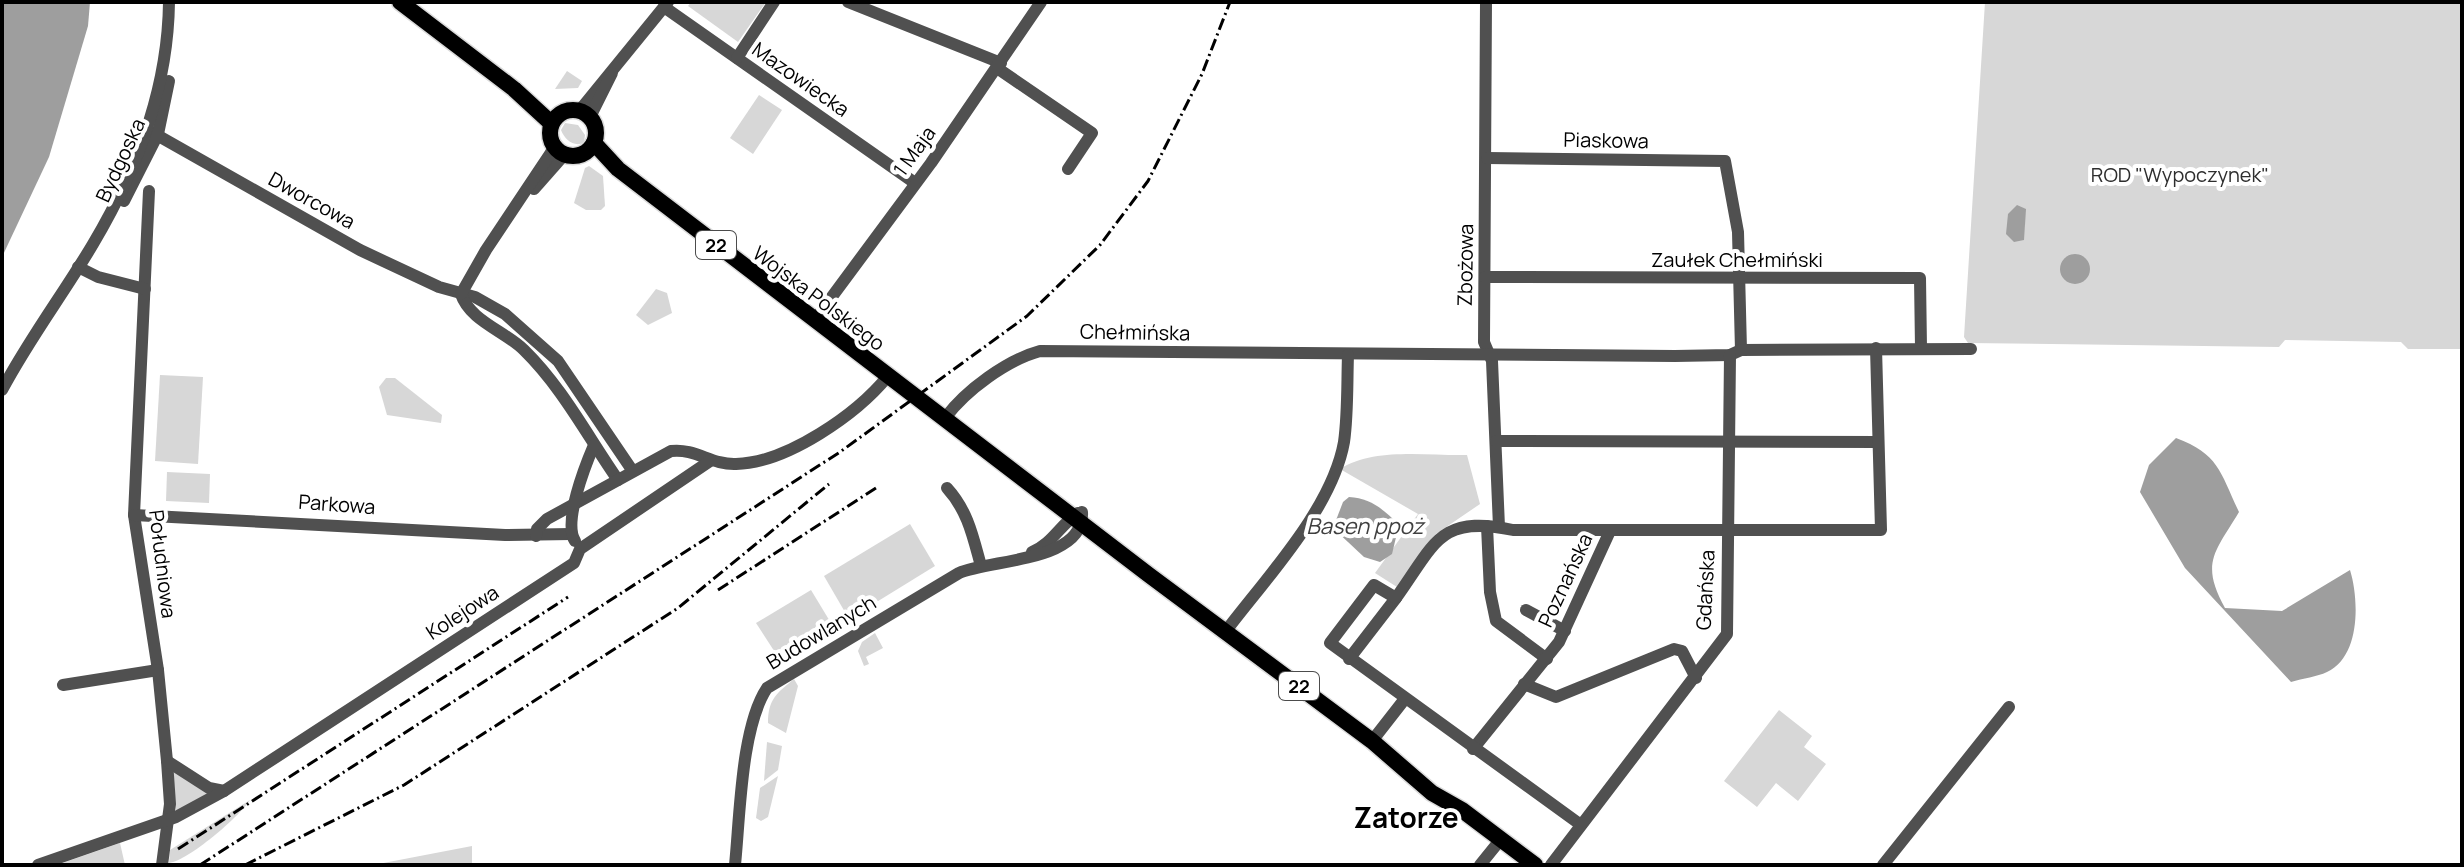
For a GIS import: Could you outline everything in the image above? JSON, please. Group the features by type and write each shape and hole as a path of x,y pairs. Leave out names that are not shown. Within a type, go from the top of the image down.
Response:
{"main road":[{"path":"400,2 555,119 585,114 597,134 590,148 559,151 550,140 555,119"},
{"name":"Wojska Polskiego","path":"590,148 1047,497 1155,567 1191,604 1390,755 1432,793 1462,810 1535,865"},
{"name":"Wojska Polskiego","path":"952,423 1026,469 1079,517"}],"street":[{"name":"Bydgoska","path":"153,132 164,63 169,2"},
{"name":"Bydgoska","path":"2,390 81,270 153,132 171,65 177,2"},
{"path":"737,58 774,2"},
{"path":"848,2 999,66 1092,133 1068,169"},
{"name":"1 Maja","path":"814,321 999,66 1041,2"},
{"name":"Zbożowa","path":"1486,2 1484,342 1492,361 1496,441 1490,592 1496,621 1547,659"},
{"path":"585,114 612,73 666,5"},
{"name":"Mazowiecka","path":"666,5 915,183"},
{"name":"Dworcowa","path":"153,132 360,250 461,294 475,297 505,314 558,361 632,470"},
{"path":"461,294 491,242 559,151"},
{"name":"Piaskowa","path":"1487,158 1725,161"},
{"name":"Gdańska","path":"1551,865 1727,634 1728,443 1741,279 1738,232 1725,161"},
{"name":"Południowa","path":"149,191 134,515 158,670 167,761 170,820 162,865"},
{"path":"81,270 145,289"},
{"name":"Zaułek Chełmiński","path":"1485,277 1920,278 1921,348"},
{"name":"Dworcowa","path":"461,294 470,311 510,338 544,371 618,480"},
{"path":"1610,531 1881,530 1876,348"},
{"path":"1488,354 1971,349"},
{"name":"Chełmińska","path":"952,423 958,402 1013,362 1040,351 1488,354"},
{"path":"1226,631 1302,530 1335,469 1344,443 1348,355"},
{"path":"544,371 558,361"},
{"path":"536,536 537,529 547,519 576,506 632,470 671,451 684,449 710,461 737,465 787,453 864,402 888,376"},
{"path":"1496,441 1878,442"},
{"path":"580,549 571,534 577,491 594,445"},
{"name":"Kolejowa","path":"38,865 170,820 224,791 574,563 580,549 710,461"},
{"path":"947,488 960,502 968,518 981,566"},
{"path":"1047,497 1056,515 1058,530"},
{"name":"Parkowa","path":"134,515 536,536 571,534"},
{"name":"Budowlanych","path":"1018,559 1045,546 1058,530 1079,517"},
{"name":"Budowlanych","path":"735,865 750,729 757,702 767,688 959,573 1036,557 1059,548 1079,517"},
{"name":"Poznańska","path":"1349,659 1442,536 1468,524 1610,531 1565,631 1547,659 1473,749"},
{"path":"1396,598 1374,585 1330,643 1404,700 1581,825"},
{"path":"1526,610 1565,631"},
{"path":"1524,684 1556,697 1674,649 1682,651 1696,678"},
{"path":"63,685 158,670"},
{"path":"1372,741 1404,700"},
{"path":"1883,865 2009,707"},
{"path":"167,761 209,788 224,791"},
{"path":"1480,865 1501,839"}],"green space":[{"path":"691,2 766,2 738,42 688,6"},
{"name":"ROD \"Wypoczynek\"","path":"1985,2 2462,2 2462,349 2408,349 2401,342 2285,340 2279,347 1968,343 1964,337"},
{"path":"567,71 582,81 578,88 555,89"},
{"path":"759,95 782,110 753,154 730,138"},
{"path":"565,123 578,125 585,135 584,143 567,140 561,130"},
{"path":"589,166 603,176 605,206 601,210 586,210 574,203 585,168"},
{"path":"656,289 667,293 672,313 648,325 636,315"},
{"path":"160,375 203,377 198,464 155,461"},
{"path":"386,378 395,378 442,415 441,423 387,415 379,387"},
{"path":"1385,455 1467,455 1480,504 1436,534 1397,587 1375,573 1418,514 1340,469 1354,462"},
{"path":"167,472 210,474 209,503 166,501"},
{"path":"910,524 935,566 849,619 824,576"},
{"path":"811,590 834,628 780,660 756,623"},
{"path":"875,633 883,648 866,657 869,664 864,666 858,651 862,642"},
{"path":"794,679 798,686 786,733 768,723 768,715 775,697"},
{"path":"1779,710 1812,736 1804,747 1826,764 1798,801 1776,783 1757,807 1724,781"},
{"path":"767,742 782,746 778,770 764,781"},
{"path":"173,770 211,793 176,812"},
{"path":"778,776 768,817 761,821 756,818 760,788"},
{"path":"250,800 213,837 189,854 169,863 170,850"},
{"path":"120,843 125,865 57,865"},
{"path":"472,846 472,865 373,865"}],"water":[{"path":"2,2 90,2 88,26 49,157 2,257"},
{"path":"2017,205 2026,209 2024,240 2014,242 2006,234 2008,214"},
{"path":"2075,254 2081,255 2089,263 2089,275 2081,283 2075,284 2069,283 2061,275 2060,269 2061,263 2069,255"},
{"path":"2176,438 2210,458 2222,475 2239,512 2217,548 2212,568 2217,593 2225,608 2282,611 2350,570 2356,611 2352,640 2338,664 2327,672 2291,682 2185,568 2140,492 2149,465"},
{"name":"Basen ppoż","path":"1349,497 1377,506 1399,525 1392,554 1380,562 1364,557 1333,528 1343,502"}],"railway":[{"path":"200,865 840,452 1027,316 1100,245 1148,181 1202,74 1230,2"},
{"path":"245,865 404,785 678,608 829,484"},
{"path":"718,590 876,488"},
{"path":"178,849 568,597"}],"district":[{"name":"Zatorze","path":"1406,817"}]}
